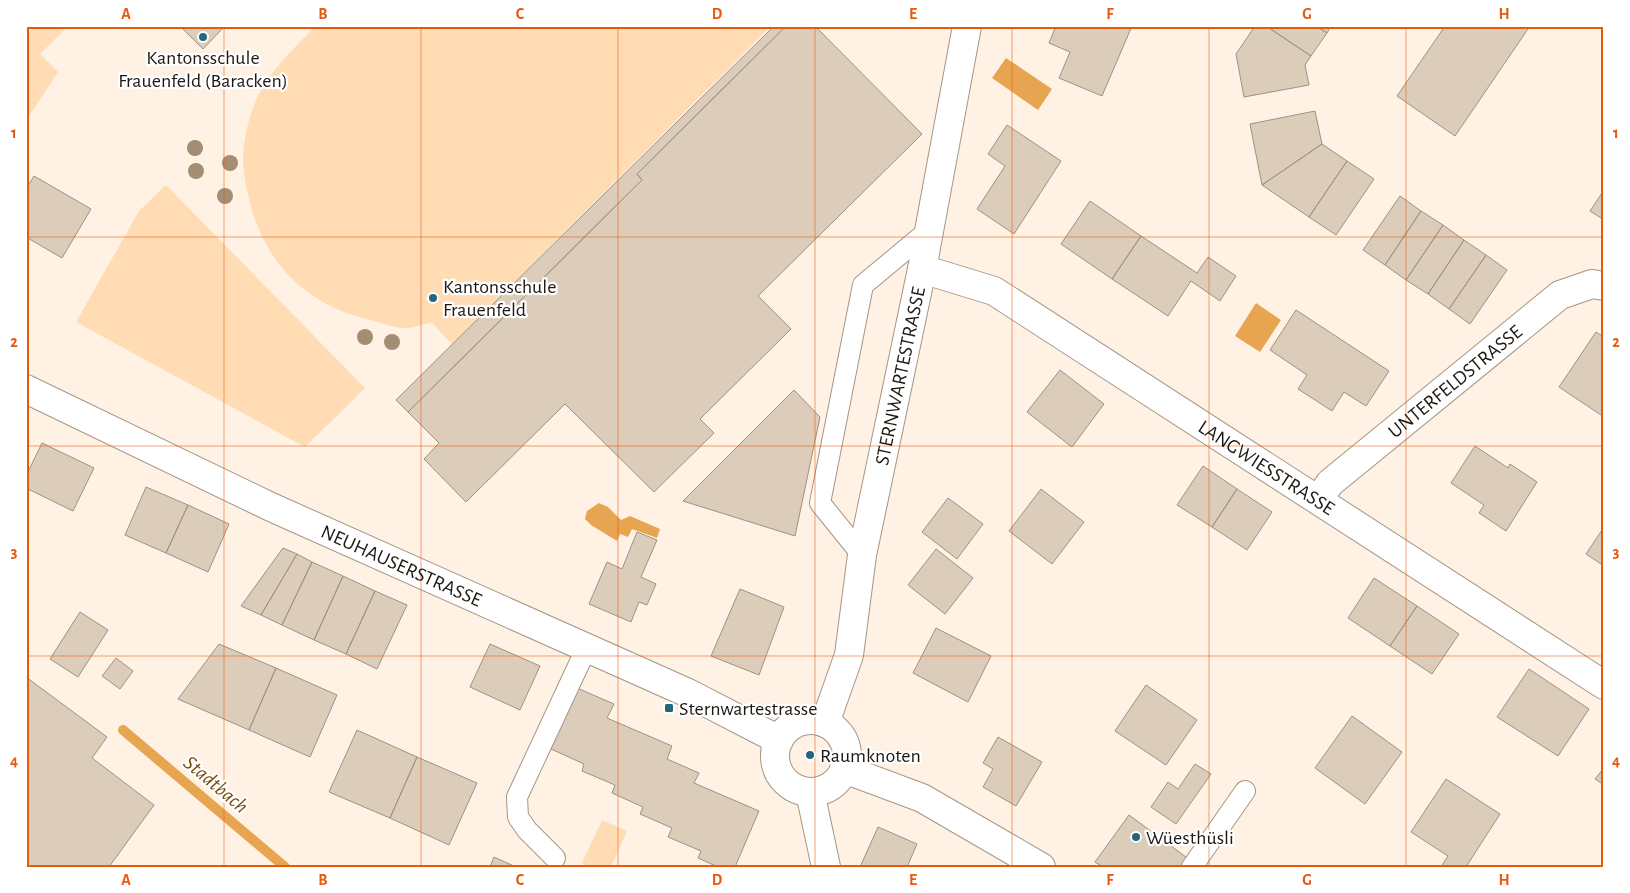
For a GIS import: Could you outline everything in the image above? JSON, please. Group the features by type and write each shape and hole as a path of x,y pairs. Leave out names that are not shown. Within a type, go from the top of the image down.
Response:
{"street":[{"name":"STERNWARTESTRASSE","path":"825,723 839,688 849,655 862,555 922,269 967,26"},
{"name":"LANGWIESSTRASSE","path":"922,269 994,291 1604,685"},
{"name":"UNTERFELDSTRASSE","path":"1318,500 1330,483 1560,295 1592,284 1604,286"},
{"name":"NEUHAUSERSTRASSE","path":"26,389 271,506 688,693 778,740"},
{"path":"812,720 825,723 836,731 844,742 847,755 844,769 831,786 810,792 798,790 780,775 775,763 774,751 778,740 787,729 798,722 812,720"},
{"path":"844,769 922,798 1041,867"},
{"path":"810,792 826,867"}],"lane":[{"path":"862,555 820,503 864,285 928,231"},
{"path":"555,858 526,830 518,817 517,797 587,647"},
{"path":"1192,867 1245,791"}],"shaded area":[{"path":"26,26 68,26 40,54 58,72 26,121"},
{"path":"316,26 771,26 452,344 431,322 411,328 399,328 348,313 327,304 308,292 277,262 265,243 256,222 246,184 243,155 254,104 270,76"},
{"path":"1006,58 1052,89 1038,110 992,78"},
{"path":"166,185 365,388 305,447 76,322 139,211"},
{"path":"1256,303 1281,320 1260,352 1235,336"},
{"path":"599,503 608,507 621,520 630,516 660,529 657,538 632,529 628,537 620,534 617,541 591,525 585,519 587,511"},
{"path":"602,820 627,831 611,867 586,867 582,863"}],"building":[{"name":"Kantonsschule Frauenfeld (Baracken)","path":"180,26 225,26 203,49"},
{"path":"774,26 786,26 637,174 642,180 408,412 396,400"},
{"path":"786,26 815,26 922,134 758,296 791,329 700,419 714,433 654,492 565,404 466,502 424,459 439,443 408,412 642,180 637,174"},
{"path":"1056,26 1132,26 1102,96 1059,78 1070,52 1049,43"},
{"path":"1255,26 1266,26 1311,56 1305,65 1309,85 1244,97 1236,54"},
{"path":"1266,26 1316,26 1327,33 1311,56"},
{"path":"1316,26 1331,26 1327,33"},
{"path":"1445,26 1530,26 1455,136 1397,96"},
{"path":"1315,111 1322,144 1262,185 1250,124"},
{"path":"1007,125 1061,161 1014,234 977,209 1005,166 988,154"},
{"path":"1322,144 1347,161 1309,217 1262,185"},
{"path":"1347,161 1374,179 1336,235 1309,217"},
{"path":"34,176 91,209 62,258 26,237 26,189"},
{"path":"1604,190 1604,220 1590,211"},
{"path":"1400,196 1421,211 1385,265 1363,250"},
{"path":"1090,201 1141,236 1112,279 1061,244"},
{"path":"1421,211 1443,225 1406,280 1385,265"},
{"path":"1443,225 1464,240 1428,294 1406,280"},
{"path":"1141,236 1197,273 1208,257 1236,276 1220,301 1191,281 1168,316 1112,279"},
{"path":"1464,240 1486,255 1449,309 1428,294"},
{"path":"1486,255 1507,270 1470,324 1449,309"},
{"path":"1296,310 1389,371 1366,406 1344,392 1332,411 1298,389 1307,375 1270,350"},
{"path":"1596,332 1604,337 1604,417 1559,387"},
{"path":"1060,370 1104,404 1072,447 1027,412"},
{"path":"794,390 820,417 795,536 683,501"},
{"path":"42,443 94,468 73,511 26,488 26,476"},
{"path":"1475,446 1508,468 1510,464 1537,482 1506,531 1479,513 1484,505 1451,483"},
{"path":"1203,466 1237,489 1212,527 1177,505"},
{"path":"146,487 188,505 166,553 125,535"},
{"path":"1041,489 1084,522 1052,564 1009,531"},
{"path":"1237,489 1272,512 1247,550 1212,527"},
{"path":"948,498 983,524 957,559 922,532"},
{"path":"188,505 229,524 208,572 166,553"},
{"path":"1604,527 1604,566 1586,554"},
{"path":"637,532 657,540 641,577 656,584 647,605 639,602 631,622 589,604 607,562 622,569"},
{"path":"283,548 297,554 261,615 241,606"},
{"path":"936,549 973,578 945,614 908,585"},
{"path":"297,554 312,562 282,625 261,615"},
{"path":"312,562 343,576 314,640 282,625"},
{"path":"343,576 375,591 346,654 314,640"},
{"path":"1374,578 1417,606 1390,646 1348,618"},
{"path":"740,589 784,607 759,675 711,656"},
{"path":"375,591 407,605 377,669 346,654"},
{"path":"1417,606 1459,634 1432,674 1390,646"},
{"path":"80,612 108,630 78,677 50,659"},
{"path":"936,628 991,656 968,702 913,673"},
{"path":"219,644 276,668 249,730 178,699"},
{"path":"490,644 540,666 520,710 470,687"},
{"path":"116,658 133,671 120,689 102,676"},
{"path":"276,668 337,695 310,757 249,730"},
{"path":"1529,669 1589,709 1558,756 1497,717"},
{"path":"26,677 107,737 92,758 154,805 109,867 26,867"},
{"path":"1146,685 1197,720 1166,765 1115,731"},
{"path":"577,688 614,704 607,718 672,746 667,759 699,773 694,783 759,811 735,867 718,867 698,858 701,851 668,837 672,828 640,814 643,807 612,793 615,785 582,771 584,764 551,749"},
{"path":"1352,716 1402,752 1365,804 1315,768"},
{"path":"357,730 417,757 390,818 329,792"},
{"path":"998,737 1042,762 1016,806 983,787 993,769 983,763"},
{"path":"417,757 477,783 449,845 390,818"},
{"path":"1195,764 1211,774 1176,824 1151,807 1168,782 1178,789"},
{"path":"1604,768 1604,785 1595,779"},
{"path":"1446,779 1500,814 1466,867 1441,867 1448,856 1411,832"},
{"name":"Wüesthüsli","path":"1129,815 1190,860 1185,867 1103,867 1095,862"},
{"path":"878,827 917,844 907,867 860,867"},
{"path":"494,857 516,867 490,867"}],"waterway":[{"name":"Stadtbach","path":"123,730 285,867"}],"place":[{"name":"Kantonsschule Frauenfeld (Baracken)","path":"203,37"},
{"name":"Kantonsschule Frauenfeld","path":"433,298"},
{"name":"Sternwartestrasse","path":"669,708"},
{"name":"Raumknoten","path":"810,755"},
{"name":"Wüesthüsli","path":"1136,837"}]}
